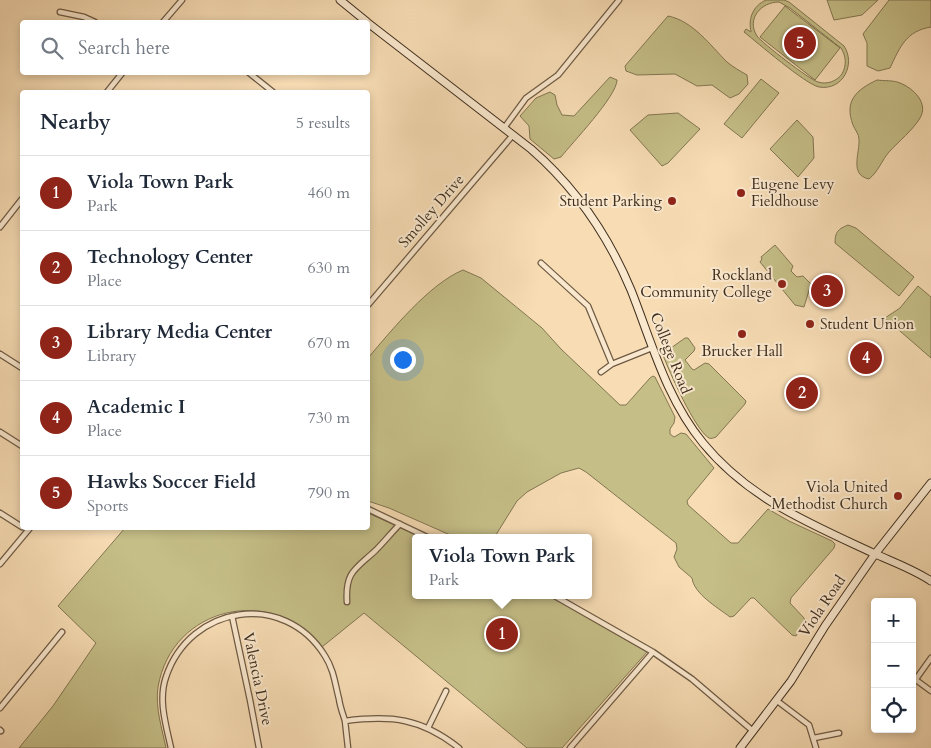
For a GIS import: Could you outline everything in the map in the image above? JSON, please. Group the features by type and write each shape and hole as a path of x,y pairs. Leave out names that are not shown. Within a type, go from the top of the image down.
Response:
{"street":[{"path":"165,20 182,0"},
{"name":"College Road","path":"340,0 363,20"},
{"path":"504,128 526,98 558,75 619,0"},
{"path":"60,12 91,20"},
{"name":"College Road","path":"370,25 513,135 551,168 568,186 609,244 622,270 670,391 681,412 702,442 730,472 754,492 786,512 910,569 931,581"},
{"path":"109,90 121,75"},
{"path":"252,75 271,90"},
{"name":"Smolley Drive","path":"370,302 513,135"},
{"path":"0,227 20,202"},
{"path":"541,263 588,306 612,364"},
{"path":"601,372 612,364 652,348"},
{"path":"0,354 20,367"},
{"path":"0,432 20,445"},
{"name":"Viola Road","path":"740,748 791,682 825,626 875,554 931,483"},
{"path":"370,510 421,534"},
{"path":"0,513 20,525"},
{"path":"347,602 348,580 352,572 400,524"},
{"path":"0,564 25,530"},
{"path":"560,599 653,652 692,679 753,731"},
{"path":"171,748 163,696 166,678 180,648 192,636 213,622 232,616 254,613 284,620 299,629 313,641 325,656 335,677 345,721 348,748"},
{"name":"Valencia Drive","path":"232,616 259,748"},
{"path":"0,708 62,632"},
{"path":"570,748 653,652"},
{"path":"916,676 931,658"},
{"path":"916,680 931,691"},
{"path":"428,728 446,692"},
{"path":"776,700 810,725 816,748"},
{"path":"345,721 372,718 399,719 428,728 459,748"},
{"path":"814,738 839,733"}],"shaded area":[{"path":"766,0 784,0 789,2 844,46 849,61 848,68 841,81 827,87 819,87 812,84 744,32 746,29 751,32 750,22 752,13","holes":["779,2 790,8 841,48 845,57 845,64 844,71 837,79 825,83 813,80 786,61 757,36 753,24 754,18 761,8"]},
{"path":"827,0 878,0 862,15 834,20"},
{"path":"889,0 931,0 931,27 915,32 910,36 901,47 890,68 878,71 867,66 867,43 863,34"},
{"path":"785,6 840,48 815,80 760,37"},
{"path":"668,16 693,28 727,62 747,75 748,84 739,94 730,98 712,85 697,86 675,74 637,75 626,71 625,66"},
{"path":"610,77 617,80 610,97 561,157 554,159 530,139 529,126 520,116 536,98 550,92 555,95 562,115 574,116"},
{"path":"761,79 779,93 742,138 724,124"},
{"path":"877,80 897,82 910,88 921,102 922,112 914,127 889,152 869,179 863,177 857,168 859,137 853,125 850,109 851,103 858,92"},
{"path":"678,113 700,129 668,163 662,166 630,130 648,115"},
{"path":"797,120 813,137 814,158 798,177 770,149"},
{"path":"848,225 856,228 914,277 899,296 835,243 838,231"},
{"path":"775,245 793,266 791,271 797,277 803,276 811,284 804,307 795,305 760,262 761,257"},
{"path":"463,270 481,278 542,328 561,349 620,405 626,405 650,378 655,377 675,417 670,434 674,437 681,433 686,434 714,468 687,501 688,505 731,543 738,543 768,509 835,544 834,548 791,598 790,603 805,621 796,636 792,635 754,598 751,598 734,616 730,617 701,595 692,578 679,567 674,557 677,549 676,543 579,468 561,473 527,492 517,501 496,534 448,534 370,502 370,356 411,309 450,277"},
{"path":"918,286 931,297 931,358 885,318 900,308"},
{"path":"685,338 688,338 695,348 685,360 692,369 694,370 705,363 709,364 746,401 716,437 709,438 697,424 676,386 663,355"},
{"path":"370,514 414,534 412,534 412,599 556,599 647,652 562,748 527,748 364,613 322,647 301,627 277,615 252,611 226,613 203,622 182,638 167,659 157,695 159,718 166,748 19,748 53,706 96,643 58,606 123,530 370,530"}],"place":[{"name":"Hawks Soccer Field","path":"800,43"},
{"name":"Eugene Levy Fieldhouse","path":"741,193"},
{"name":"Student Parking","path":"672,201"},
{"name":"Rockland Community College","path":"782,284"},
{"name":"Library Media Center","path":"827,291"},
{"name":"Student Union","path":"810,324"},
{"name":"Brucker Hall","path":"742,334"},
{"name":"Academic I","path":"866,358"},
{"name":"Technology Center","path":"802,393"},
{"name":"Viola United Methodist Church","path":"898,496"},
{"name":"Viola Town Park","path":"502,634"}]}
